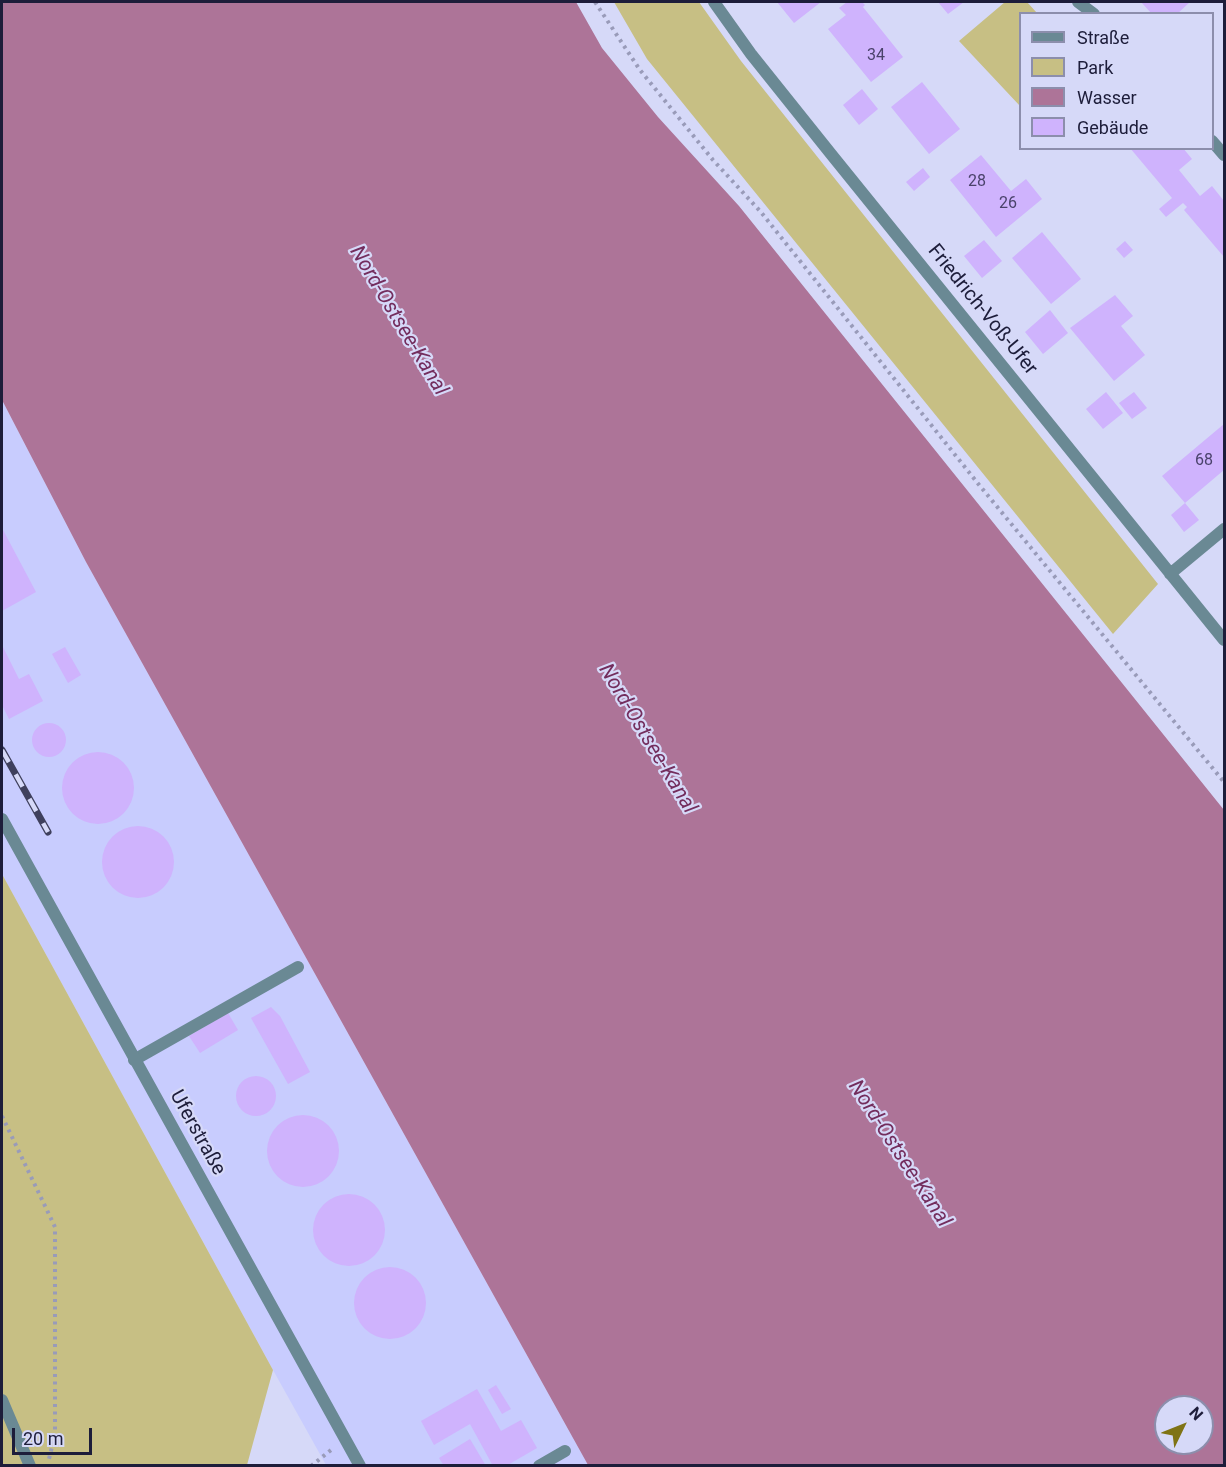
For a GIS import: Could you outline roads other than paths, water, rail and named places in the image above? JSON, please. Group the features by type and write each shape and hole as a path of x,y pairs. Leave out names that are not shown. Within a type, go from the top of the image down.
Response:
{"street":[{"name":"Friedrich-Voß-Ufer","path":"714,2 766,72 1224,640"},
{"path":"1078,2 1091,12"},
{"path":"1214,143 1224,155"},
{"path":"1170,574 1224,529"},
{"name":"Uferstraße","path":"2,819 360,1466"},
{"path":"134,1060 298,966"},
{"path":"2,1400 30,1466"},
{"path":"539,1466 565,1450"}],"water":[{"name":"Nord-Ostsee-Kanal","path":"2,2 576,2 602,48 658,117 739,206 1224,810 1224,1465 588,1465 86,562 2,400"}],"railway":[{"path":"2,750 48,832"}]}
